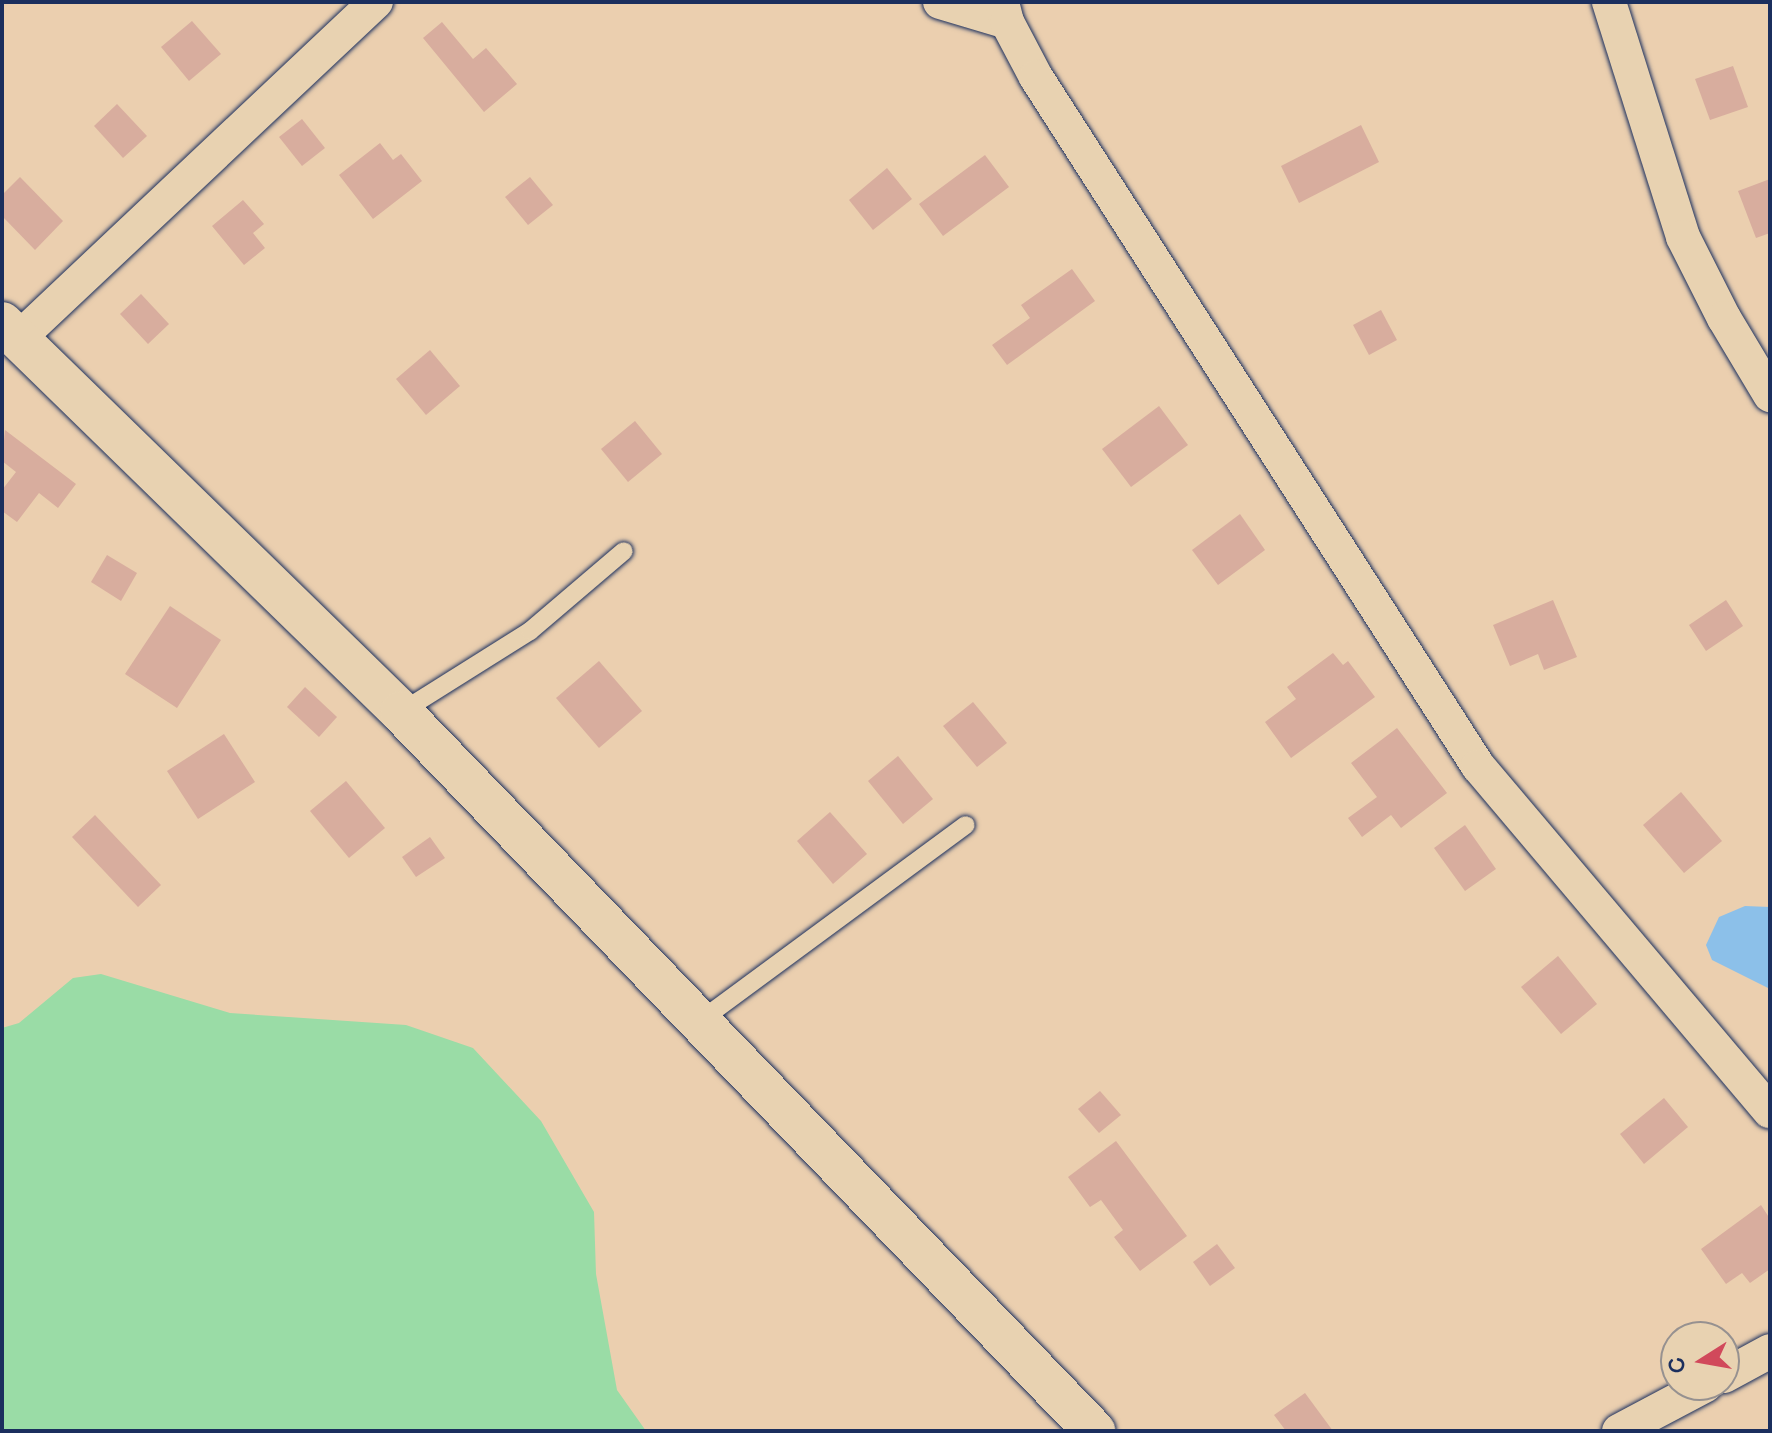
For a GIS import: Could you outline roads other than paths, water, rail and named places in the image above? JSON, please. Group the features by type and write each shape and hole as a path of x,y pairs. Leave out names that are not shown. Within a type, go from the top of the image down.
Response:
{"street":[{"path":"376,2 10,331 401,712 1094,1431"},
{"path":"940,2 1004,12 1036,77 1478,766 1770,1111"},
{"path":"1609,2 1683,237 1724,318 1770,395"},
{"path":"1740,1367 1770,1351"},
{"path":"1619,1431 1676,1401"}],"lane":[{"path":"401,712 530,631 624,551"},
{"path":"700,1021 966,825"}],"water":[{"path":"1745,906 1770,907 1770,989 1712,960 1706,945 1719,917"}]}
